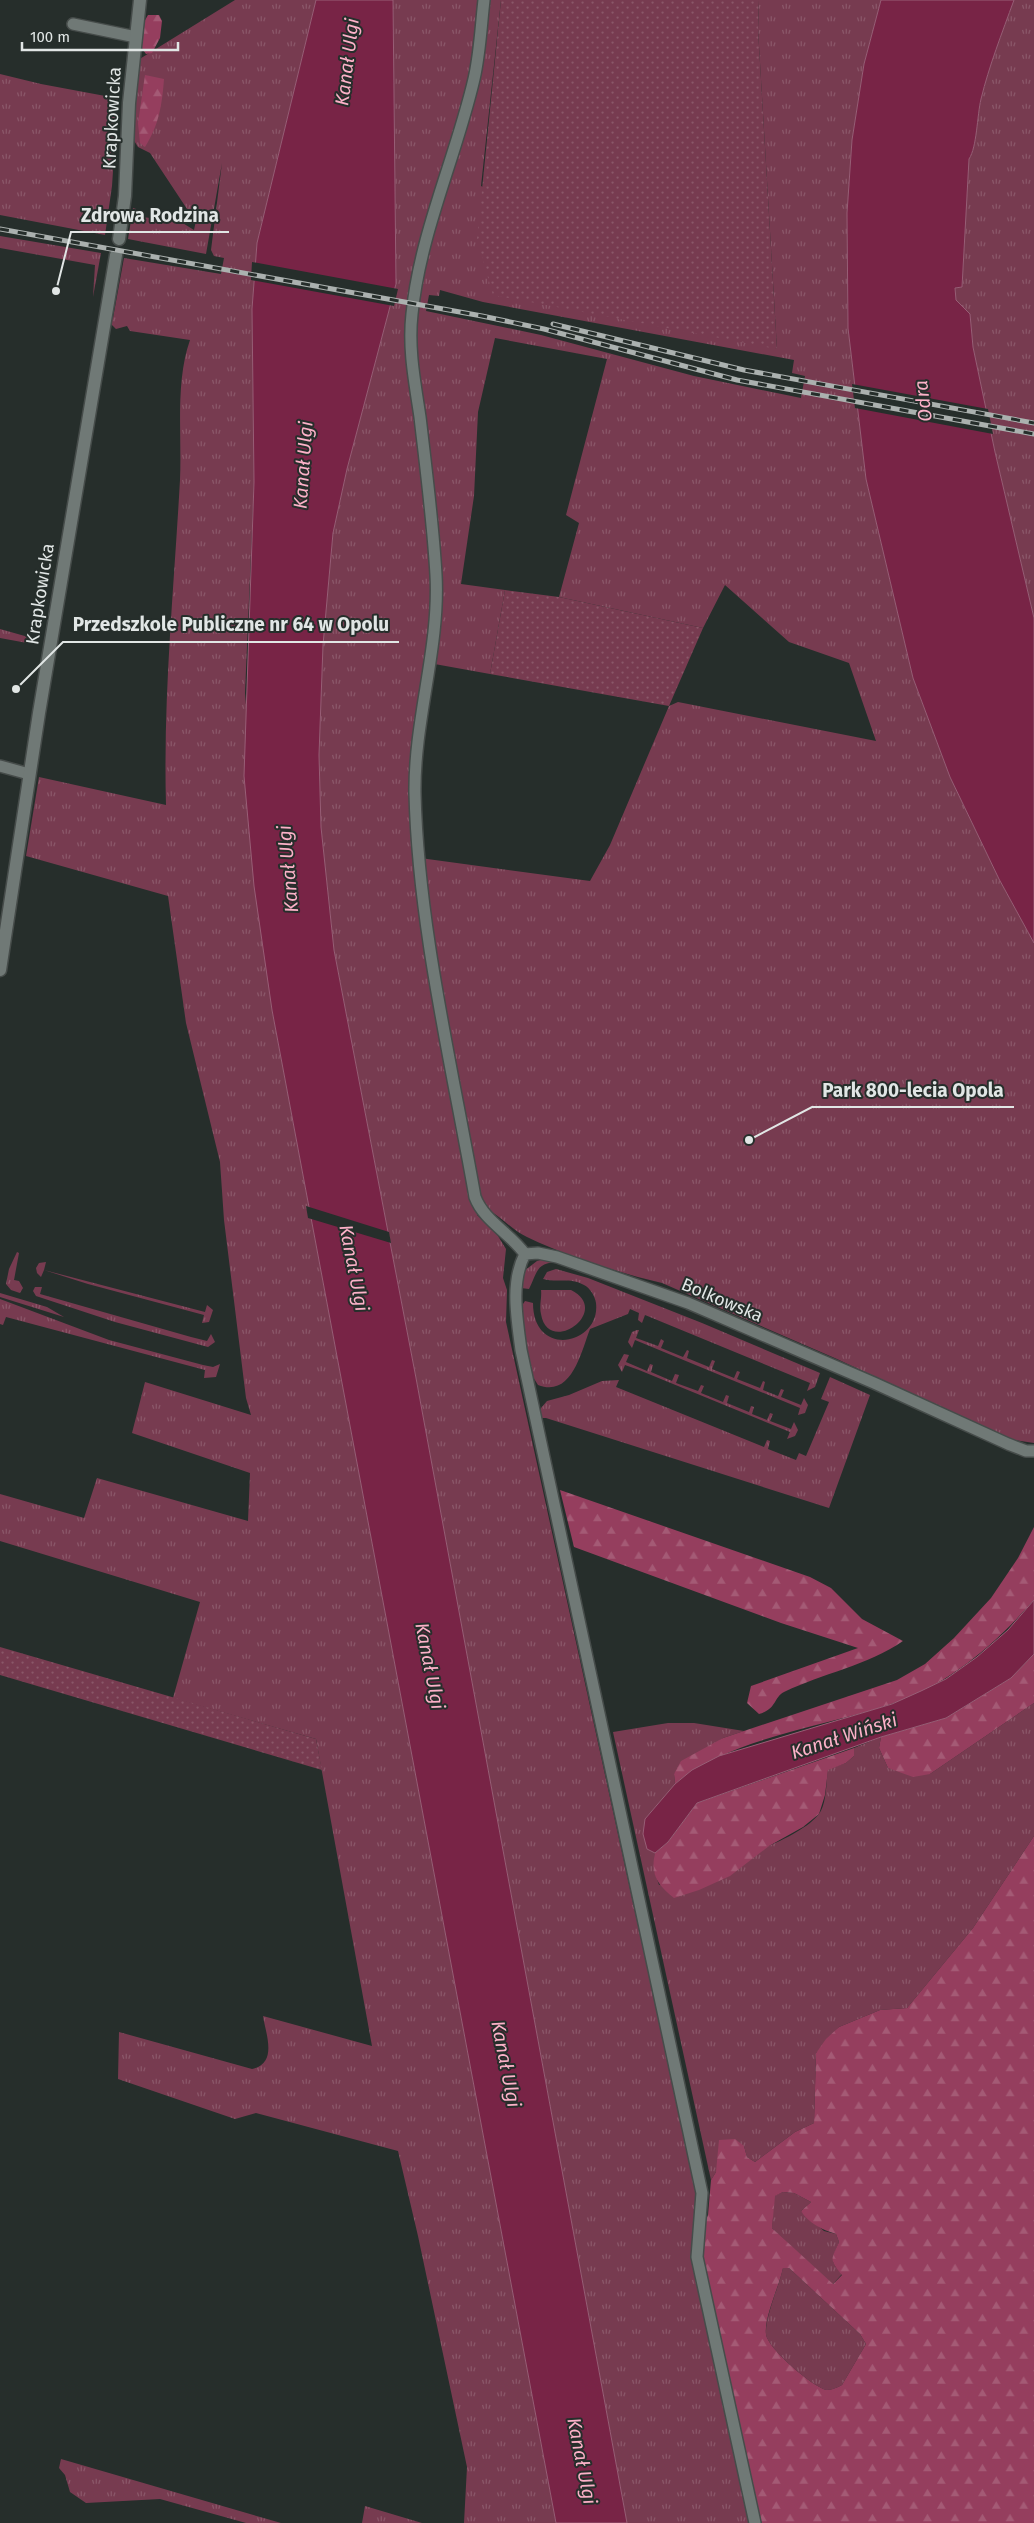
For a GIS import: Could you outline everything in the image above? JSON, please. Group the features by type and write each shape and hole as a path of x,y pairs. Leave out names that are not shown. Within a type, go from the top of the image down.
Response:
{"street":[{"name":"Krapkowicka","path":"119,239 124,205 129,93 140,0"},
{"path":"484,0 474,80 448,164 421,264 410,328 410,348 428,480 436,578 432,641 416,754 415,794 423,898 475,1197 484,1214 515,1240 525,1254 520,1265 516,1316 531,1398 702,2193 697,2258 755,2523"},
{"path":"74,24 136,37"},
{"name":"Krapkowicka","path":"0,970 29,774 90,400 116,255"},
{"path":"0,766 29,774"},
{"name":"Bolkowska","path":"525,1254 538,1253 557,1257 688,1303 874,1383 1008,1444 1034,1452"}],"green space":[{"path":"235,0 316,0 257,243 252,310 254,482 245,693 272,1010 556,2523 464,2523 467,2467 398,2151 256,2113 235,2119 118,2079 119,2032 252,2069 260,2066 268,2055 268,2040 263,2016 372,2046 316,1739 173,1698 200,1602 0,1541 0,1494 84,1518 97,1478 248,1521 250,1473 132,1433 145,1382 251,1415 246,1398 224,1220 220,1162 186,1023 168,896 26,856 39,777 166,805 166,723 180,480 180,409 182,374 190,340 130,331 127,326 116,329 111,324 110,317 113,318 124,258 221,274 224,258 214,256 211,250 222,163 206,254 128,239 133,208 136,209 135,216 181,222 194,230 197,216 191,215 150,153 138,147 133,139 138,60"},
{"path":"393,0 501,0 481,186 777,349 758,29 759,0 881,0 864,64 852,140 847,213 848,328 866,479 913,678 950,777 999,879 1034,943 1034,1443 1008,1439 837,1359 662,1283 627,1274 559,1251 521,1234 486,1209 479,1207 477,1215 498,1236 506,1249 503,1278 507,1290 506,1322 698,2200 755,2523 627,2523 416,1378 334,950 321,827 319,755 323,645 333,533 347,469 396,284","holes":["440,290 483,302 794,360 792,373 805,376 801,398 694,376 541,335 426,311 429,295 439,296","495,338 607,359 566,515 579,523 559,597 703,628 725,585 789,642 849,663 876,741 678,702 669,706 610,845 590,881 420,858 421,715 429,663 490,674 505,590 461,584 474,496 478,412"]},
{"path":"501,0 759,0 758,29 777,349 493,295 477,239"},
{"path":"1014,0 1034,0 1034,618 995,452 973,347 970,314 956,300 955,288 962,287 969,159 975,139 981,99"},
{"path":"148,15 159,15 162,21 160,38 152,53 146,54 141,47 144,22"},
{"path":"0,74 116,98 119,80 112,186 105,235 0,215"},
{"path":"145,75 164,79 159,115 154,131 145,147 140,143 138,123"},
{"path":"0,236 101,253 93,297 95,265 0,248"},
{"path":"505,590 559,597 703,628 669,706 490,674"},
{"path":"0,629 39,640 38,645 0,638"},
{"path":"17,1252 19,1253 14,1280 19,1281 23,1288 20,1293 11,1290 6,1284 9,1269"},
{"path":"544,1259 560,1262 552,1262 542,1266 536,1273 529,1289 521,1288 524,1271 537,1261"},
{"path":"46,1262 41,1277 37,1273 36,1268 39,1263"},
{"path":"556,1269 588,1278 702,1323 820,1373 815,1387 807,1391 810,1383 645,1315 642,1323 638,1320 639,1313 630,1309 628,1314 590,1329 579,1360 567,1379 559,1385 550,1387 538,1385 528,1369 521,1307 525,1301 533,1303 536,1321 544,1333 554,1339 566,1340 578,1336 588,1329 595,1317 596,1303 592,1292 586,1286 574,1281 543,1279 547,1272"},
{"path":"44,1270 205,1312 207,1305 213,1310 209,1322 202,1323 204,1315 88,1284"},
{"path":"35,1287 42,1287 40,1294 191,1337 207,1341 211,1334 215,1342 208,1347 115,1322 36,1296 33,1291"},
{"path":"541,1290 571,1290 582,1299 585,1309 582,1318 565,1331 555,1331 546,1326 540,1311"},
{"path":"0,1293 47,1307 64,1317 0,1297"},
{"path":"0,1299 109,1340 203,1365 213,1367 220,1364 216,1377 204,1378 205,1370 6,1317 3,1325 0,1324"},
{"path":"639,1330 636,1338 658,1346 661,1339 664,1341 661,1348 683,1357 687,1350 689,1351 687,1358 709,1367 712,1360 715,1361 712,1369 734,1378 737,1371 740,1372 737,1379 760,1388 763,1381 765,1382 763,1390 778,1396 781,1389 784,1390 781,1397 801,1405 804,1398 808,1405 805,1413 798,1415 800,1408 635,1340 632,1348 628,1342 632,1332"},
{"path":"624,1354 629,1355 626,1362 647,1371 650,1364 653,1365 651,1372 672,1381 675,1374 679,1375 676,1383 698,1391 701,1385 704,1386 701,1393 723,1402 726,1395 729,1396 727,1403 749,1412 751,1406 754,1407 752,1414 767,1420 770,1413 773,1414 770,1421 791,1429 794,1422 798,1430 795,1436 787,1439 790,1432 639,1370 625,1365 622,1372 618,1365"},
{"path":"830,1377 870,1395 829,1508 546,1418 540,1418 541,1408 547,1401 569,1395 602,1381 619,1380 616,1387 764,1447 767,1440 770,1441 768,1449 796,1460 799,1453 806,1456 829,1402 821,1399"},
{"path":"560,1490 810,1577 831,1588 862,1619 903,1641 875,1657 784,1692 769,1709 759,1714 747,1703 751,1686 858,1648 781,1623 574,1547"},
{"path":"1034,1527 1034,1600 987,1647 952,1674 933,1686 891,1704 778,1735 722,1755 697,1768 675,1784 674,1774 681,1761 723,1738 897,1680 925,1664 954,1638 991,1598 1018,1558"},
{"path":"0,1647 316,1739 322,1770 0,1675"},
{"path":"1034,1654 1034,1703 930,1774 913,1777 888,1768 879,1748 881,1737 946,1718 1011,1678"},
{"path":"1034,1703 1034,1836 973,1928 907,2008 880,2010 839,2027 816,2053 814,2123 795,2132 755,2162 747,2157 744,2146 716,2172 711,2180 613,1732 668,1723 694,1723 744,1731 723,1738 674,1774 675,1784 645,1819 647,1849 655,1853 654,1870 659,1885 745,1856 790,1836 807,1825 822,1809 828,1769 846,1763 854,1756 854,1748 881,1737 879,1748 888,1768 930,1774"},
{"path":"854,1748 854,1756 846,1763 828,1770 825,1795 819,1814 803,1827 769,1846 730,1876 699,1890 674,1898 660,1884 654,1867 655,1853 668,1842 697,1803"},
{"path":"1034,1836 1034,2523 755,2523 702,2287 702,2229 708,2215 711,2180 716,2172 719,2140 735,2139 744,2146 747,2157 755,2162 795,2132 814,2123 816,2053 826,2039 839,2027 880,2010 907,2008 973,1928","holes":["783,2192 794,2193 811,2202 801,2211 804,2215 816,2226 836,2234 839,2242 834,2252 833,2262 842,2275 833,2284 772,2228 775,2196","783,2268 789,2268 860,2334 866,2344 839,2387 827,2390 821,2388 792,2367 768,2340 766,2334 767,2319"]},
{"path":"783,2192 794,2193 811,2202 801,2211 824,2231 836,2234 839,2242 833,2262 842,2274 832,2285 772,2228 774,2196"},
{"path":"783,2268 789,2268 860,2334 866,2344 839,2387 827,2390 821,2388 792,2367 768,2340 766,2327"},
{"path":"61,2459 281,2523 246,2523 160,2499 86,2503 70,2492 65,2475 59,2468"},
{"path":"365,2506 422,2523 362,2523"}],"water":[{"name":"Kanał Ulgi","path":"316,0 393,0 396,284 347,469 333,533 323,645 319,755 321,827 334,950 416,1378 627,2523 556,2523 272,1010 254,886 244,776 254,482 252,309 257,243"},
{"name":"Odra","path":"881,0 1014,0 981,99 972,154 969,159 962,287 955,288 956,300 970,314 973,347 995,452 1034,618 1034,943 999,879 950,777 913,678 866,479 848,328 847,213 852,140 864,64"},
{"name":"Kanał Wiński","path":"1034,1600 1034,1654 1011,1678 946,1718 881,1737 697,1803 668,1842 655,1853 647,1849 643,1834 645,1819 675,1784 692,1770 719,1756 892,1704 946,1679 977,1657 1008,1630"}],"pier":[{"path":"252,262 398,289 394,306 251,280"},
{"path":"852,384 988,409 993,434 855,408"},
{"path":"306,1206 389,1232 391,1243 308,1218"}],"railway":[{"path":"0,229 482,316 544,329 737,380 1034,434"},
{"path":"553,324 744,370 1034,423"}],"place":[{"name":"Zdrowa Rodzina","path":"56,291"},
{"name":"Przedszkole Publiczne nr 64 w Opolu","path":"16,689"},
{"name":"Park 800-lecia Opola","path":"749,1140"}]}
